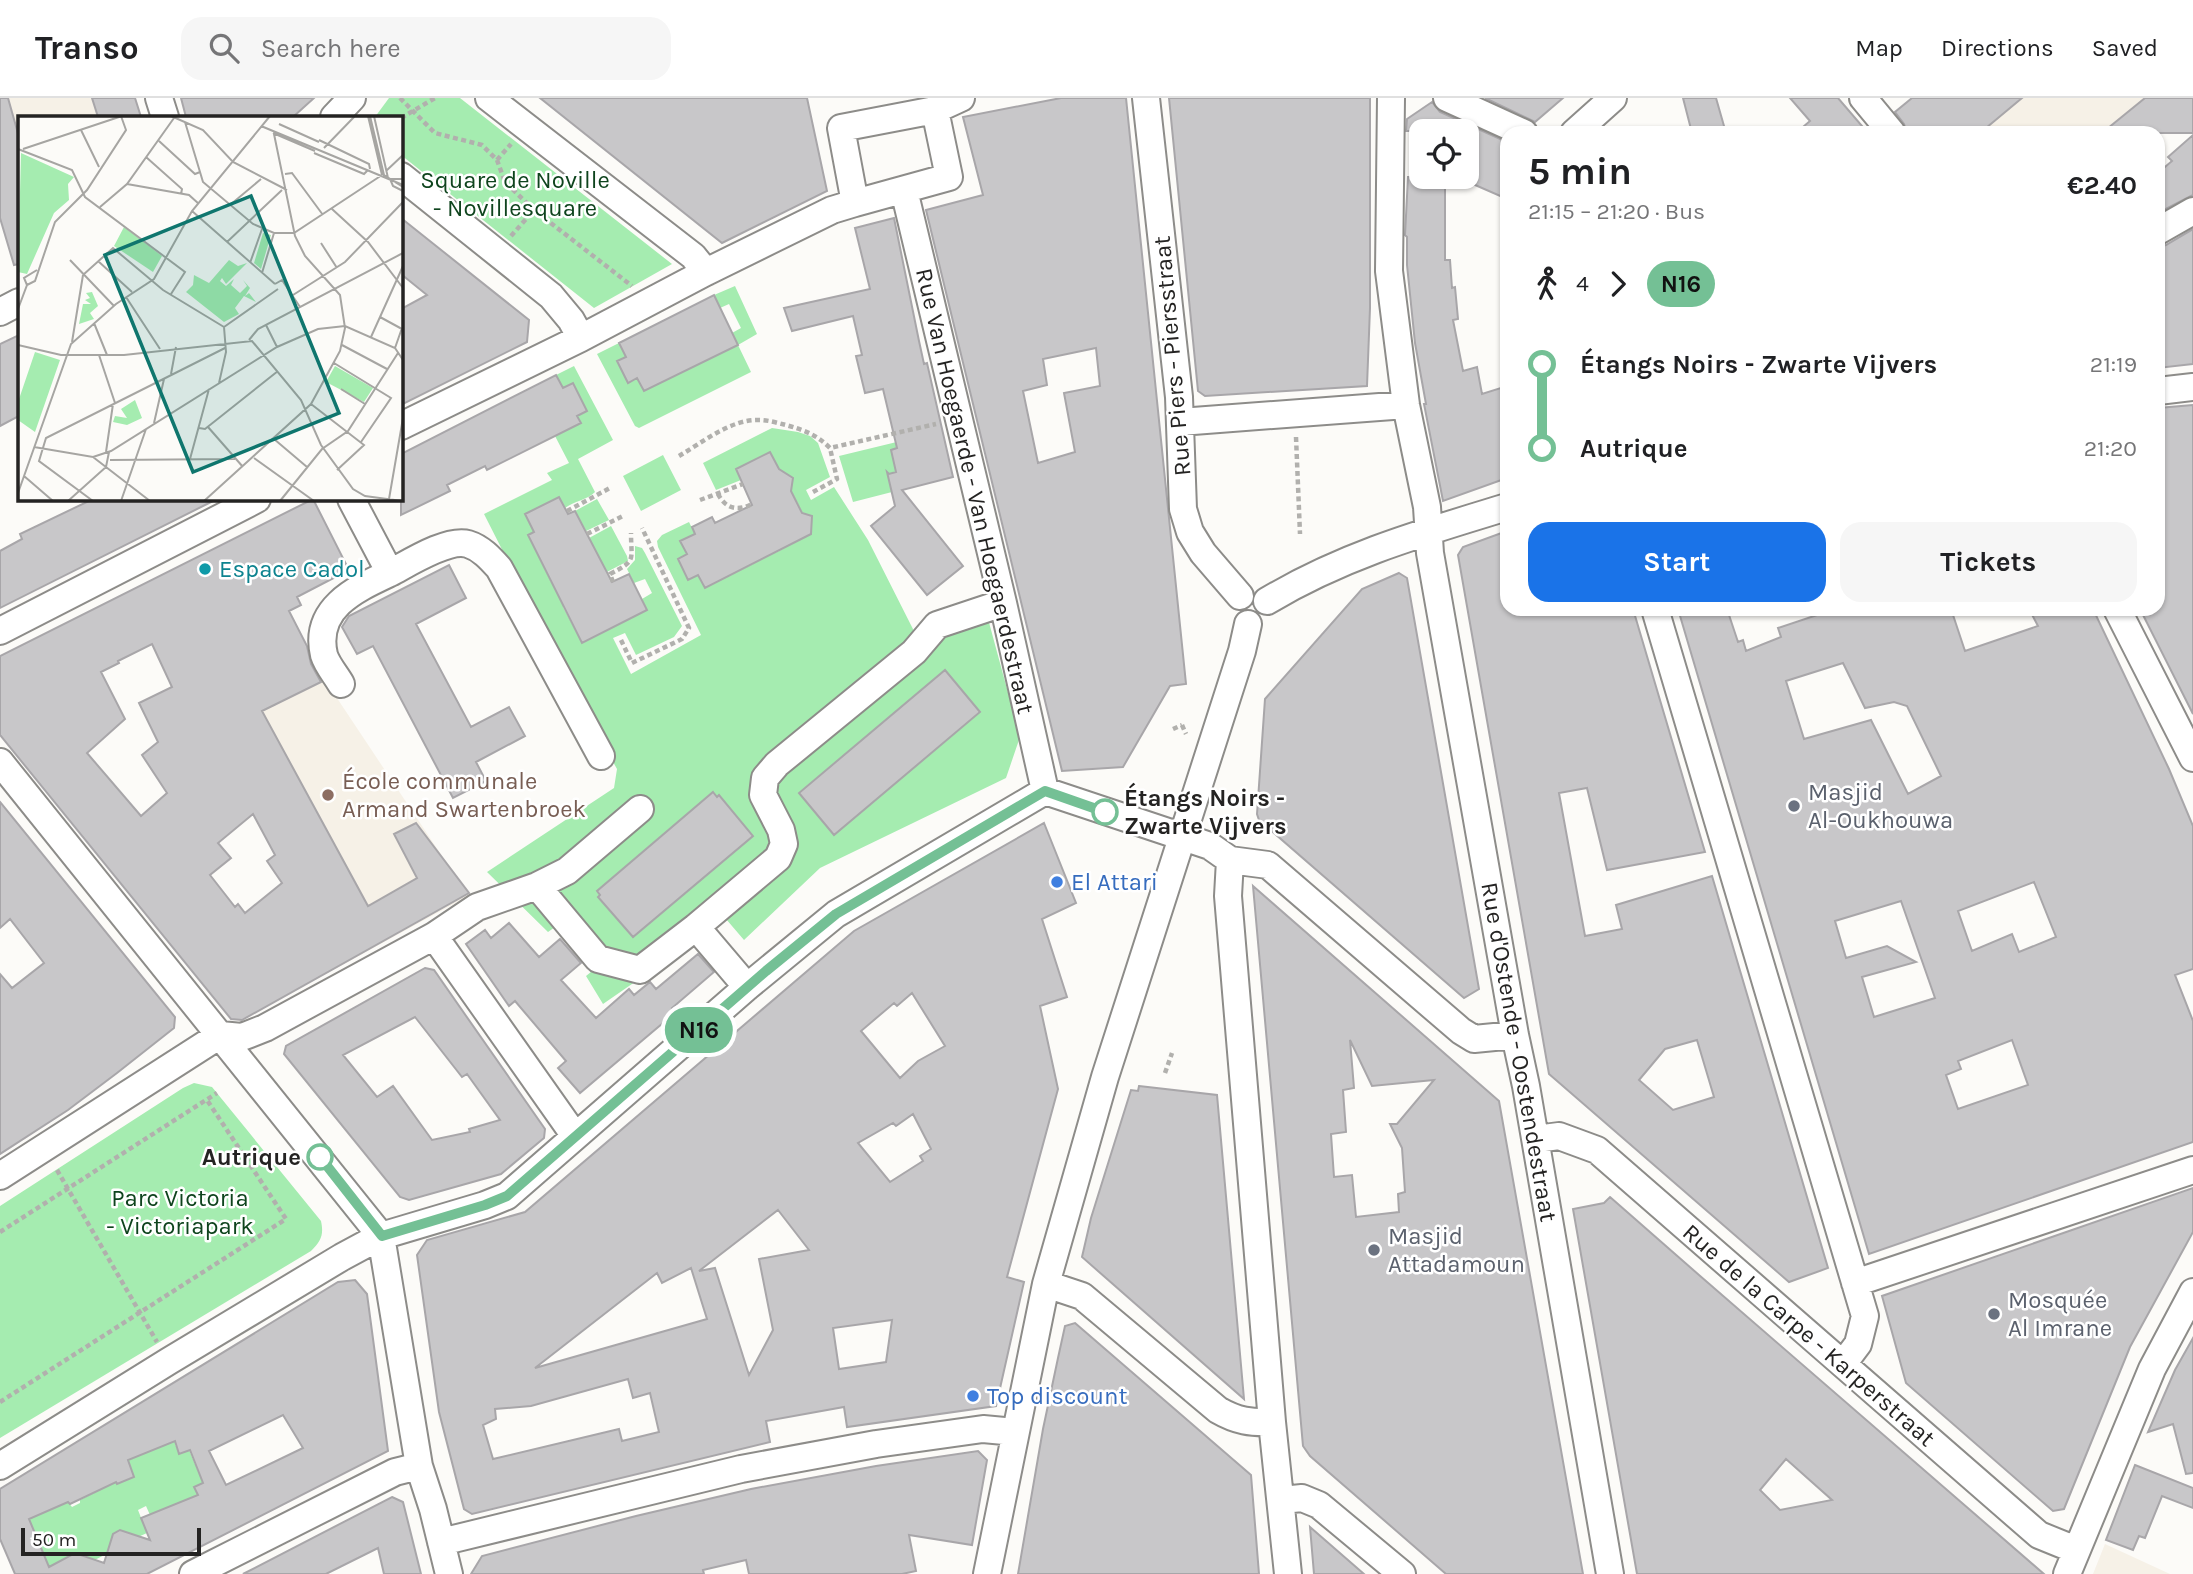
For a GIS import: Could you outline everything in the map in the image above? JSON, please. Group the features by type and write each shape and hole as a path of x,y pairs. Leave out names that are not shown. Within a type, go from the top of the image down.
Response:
{"street":[{"path":"159,98 164,116"},
{"path":"335,116 352,98"},
{"path":"489,98 693,256 706,272"},
{"path":"855,203 841,128 935,110 961,98"},
{"name":"Rue Piers - Piersstraat","path":"1146,98 1173,335 1184,509 1191,532 1203,553 1240,596"},
{"name":"Rue d'Ostende - Oostendestraat","path":"1391,98 1389,271 1406,405 1427,507 1430,552 1515,1035 1536,1139 1610,1574"},
{"path":"1447,98 1509,126"},
{"path":"1582,126 1614,98"},
{"path":"1863,98 1886,126"},
{"path":"402,426 832,210 949,177 935,110"},
{"path":"402,177 551,296 571,320 581,338"},
{"name":"Rue Van Hoegaerde - Van Hoegaerdestraat","path":"904,190 1045,791"},
{"path":"2165,227 2193,211"},
{"path":"2165,390 2193,387"},
{"path":"1180,422 1236,422 1357,413 1406,405"},
{"path":"0,631 255,500"},
{"path":"352,500 390,573"},
{"path":"1267,601 1331,567 1394,541 1500,509"},
{"path":"341,684 324,656 324,626 338,602 363,586 453,543 466,543 482,551 499,568 601,757"},
{"path":"1248,592 1257,592 1267,601 1268,613 1254,624 1243,622 1236,612 1240,596 1248,592"},
{"path":"537,886 598,959 640,970 778,858 784,844 781,830 763,794 765,778 776,764 914,652 937,625 1003,603"},
{"path":"1657,616 1865,1317 1858,1344 1843,1364"},
{"path":"2121,616 2192,755"},
{"path":"988,1574 1046,1284 1105,1077 1242,651 1248,624"},
{"path":"0,762 382,1236 419,1466 449,1574"},
{"path":"0,1466 342,1257 382,1236 507,1196 747,987 836,914 1045,791 1210,846 1230,860 1268,865 1461,1031 1474,1039 1515,1035"},
{"path":"0,1176 220,1035 242,1037 265,1028 434,936 477,907 537,886 567,871 640,809"},
{"path":"1230,860 1228,895 1272,1422 1288,1574"},
{"path":"696,927 747,987"},
{"path":"434,936 575,1136"},
{"name":"Rue de la Carpe - Karperstraat","path":"1536,1139 1559,1136 1597,1150 2072,1562"},
{"path":"1855,1283 2193,1170"},
{"path":"1046,1284 1082,1296 1218,1410 1233,1419 1252,1423 1272,1422"},
{"path":"2072,1562 2152,1369 2193,1292"},
{"path":"441,1542 741,1469 876,1444 983,1429 1015,1432"},
{"path":"193,1574 395,1472 419,1466"},
{"path":"1282,1500 1302,1498 1319,1505 1402,1574"}],"path":[{"path":"400,98 435,133 482,145 498,160 505,182 534,210 635,288"},
{"path":"402,117 435,98"},
{"path":"498,160 513,140"},
{"path":"508,240 534,210"},
{"path":"679,456 746,421 761,419 805,430 830,448 837,479 813,492"},
{"path":"830,448 940,423"},
{"path":"1296,439 1300,534"},
{"path":"700,500 743,484"},
{"path":"566,511 610,488"},
{"path":"718,494 723,503 734,509 746,508 752,504"},
{"path":"587,534 623,516"},
{"path":"621,640 632,663 682,639 689,628 642,528"},
{"path":"613,582 610,575 629,564 632,558 631,533"},
{"path":"1173,729 1181,728 1186,734"},
{"path":"1165,1073 1172,1053"},
{"path":"0,1232 217,1093"},
{"path":"0,1402 286,1219 207,1100"},
{"path":"57,1170 158,1343"}],"shaded area":[{"path":"0,98 135,98 141,116 18,116 18,243 6,236"},
{"path":"2004,98 2193,98 2163,126 1970,126"},
{"name":"École communale Armand Swartenbroek","path":"282,596 325,680 470,895 322,976 303,939 260,807 248,614"},
{"path":"2105,1544 2170,1574 2093,1574"}],"green space":[{"name":"Square de Noville - Novillesquare","path":"389,98 460,98 672,264 594,308 402,156 402,116 376,116"},
{"path":"735,286 757,334 738,345 732,333 741,328 729,304 720,308 714,295"},
{"path":"619,343 626,357 617,361 628,382 637,378 644,391 738,345 751,372 639,428 635,426 597,354"},
{"path":"574,366 613,440 578,459 595,492 565,508 559,497 526,514 534,532 528,535 551,582 569,604 563,607 582,643 647,610 642,599 652,593 645,579 634,583 627,569 635,560 635,546 642,548 645,553 682,626 674,637 636,655 625,633 613,638 631,674 701,635 658,547 657,541 662,535 689,522 695,534 681,541 687,554 678,559 688,579 698,575 705,588 753,564 750,559 777,552 812,533 808,515 803,514 790,488 792,482 779,469 770,453 736,469 741,480 716,490 703,463 772,428 798,432 810,436 818,443 830,477 806,490 811,500 834,487 868,540 917,637 987,615 1020,737 1006,778 820,868 744,940 726,919 603,1004 586,976 607,959 572,915 548,932 487,872 614,788 617,769 579,701 484,514 552,480 547,473 569,463 555,436 581,423 577,416 587,411 573,383 563,388 556,375"},
{"path":"942,431 891,450 896,472 892,492 853,502 839,456"},
{"path":"663,455 681,490 641,511 623,476"},
{"path":"597,499 609,520 586,531 575,511"},
{"path":"611,526 628,561 601,575 599,558 589,538"},
{"name":"Parc Victoria - Victoriapark","path":"194,1083 212,1087 321,1221 322,1234 319,1241 311,1251 0,1438 0,1206"},
{"path":"177,1439 175,1444 179,1453 189,1450 203,1483 195,1487 200,1498 150,1515 146,1506 138,1510 147,1533 129,1541 120,1530 113,1534 111,1539 116,1549 85,1565 48,1574 24,1518 33,1517 68,1502 72,1507 80,1503 80,1500 133,1473 129,1462 125,1460"}],"building":[{"path":"0,98 8,98 18,133 18,264 14,265 0,218"},
{"path":"92,98 135,98 141,116 98,116"},
{"path":"181,98 314,98 294,116 186,116"},
{"path":"540,98 807,98 827,191 722,243"},
{"path":"1061,98 1126,98 1186,684 1170,686 1123,767 1062,771 926,210 983,195 963,117","holes":["1096,348 1100,386 1064,393 1075,452 1038,463 1023,391 1047,385 1043,359"]},
{"path":"1169,98 1370,98 1370,308 1367,386 1205,396 1198,391"},
{"path":"1485,98 1563,98 1535,122"},
{"path":"1683,98 1716,98 1724,126 1690,126"},
{"path":"1790,98 1838,98 1862,126 1804,126 1810,121"},
{"path":"1912,98 2022,98 1988,126 1905,126 1895,112"},
{"path":"2145,98 2193,98 2193,133 2165,133 2165,126 2111,126"},
{"path":"1432,102 1440,112 1456,119 1409,119 1409,131 1406,131 1407,119"},
{"path":"1479,129 1500,139 1500,196 1479,187"},
{"path":"2193,135 2193,195 2165,209 2165,167 2172,161 2168,157"},
{"path":"1408,177 1409,189 1445,189 1445,260 1450,260 1452,288 1455,287 1458,319 1453,320 1463,371 1477,367 1482,394 1500,388 1500,481 1443,501 1415,343 1407,265"},
{"path":"894,218 924,364 927,363 953,477 902,490 963,566 927,595 871,526 895,506 887,472 896,472 891,450 897,448 883,389 865,393 856,356 862,355 853,316 792,331 784,308 870,289 855,228"},
{"path":"402,219 529,320 527,342 402,404 402,308 427,295 402,275"},
{"path":"2193,229 2193,364 2165,367 2165,245"},
{"path":"714,295 738,345 644,391 637,378 628,383 617,361 626,357 619,343"},
{"path":"18,335 18,417 0,426 0,344"},
{"path":"556,375 563,388 573,383 587,411 577,416 581,423 487,470 485,466 447,485 450,491 401,515 402,453"},
{"path":"2193,405 2193,714 2144,616 2165,616 2165,407"},
{"path":"770,452 779,469 793,478 791,491 802,513 812,516 811,534 705,588 698,575 688,580 678,559 687,554 680,541 695,534 692,527 712,517 715,523 752,505 736,469"},
{"path":"559,497 568,514 575,511 612,582 629,574 647,610 582,643 528,535 534,532 525,514"},
{"path":"91,500 215,500 0,608 0,551 22,539 20,534"},
{"path":"314,500 349,570 297,597 301,605 289,611 321,682 262,711 368,906 417,878 394,834 416,823 469,893 242,1020 231,1019 0,735 0,656","holes":["152,644 172,687 139,703 158,742 142,755 167,793 141,816 87,753 125,719 101,672","253,814 275,855 267,861 282,883 245,913 238,904 235,907 210,875 231,858 218,843"]},
{"path":"1500,534 1500,616 1635,616 1705,852 1607,870 1587,788 1559,793 1585,936 1622,929 1616,905 1712,876 1828,1268 1789,1282 1549,1074 1458,555 1463,547","holes":["1697,1040 1714,1097 1673,1110 1639,1080 1665,1049"]},
{"path":"449,565 466,598 416,624 471,727 509,707 525,736 476,762 486,781 453,798 373,646 357,654 342,627 349,616"},
{"path":"1399,573 1407,578 1479,989 1464,998 1259,820 1257,814 1265,699 1362,589"},
{"path":"1680,616 1729,616 1738,642 1743,640 1746,651 1781,637 1778,628 1814,616 1953,616 1965,651 2038,626 2033,616 2096,616 2193,826 2193,969 2175,975 2193,1021 2193,1142 1869,1254","holes":["1843,663 1865,708 1894,702 1907,706 1941,776 1908,794 1871,720 1804,739 1786,681","2034,882 2056,937 2019,952 2012,934 1972,951 1958,911","1901,901 1935,998 1874,1017 1862,977 1916,962 1887,946 1846,958 1835,921","2012,1040 2028,1085 1958,1109 1946,1075 1961,1069 1958,1061"]},
{"path":"945,670 980,712 834,835 799,793"},
{"path":"713,792 717,797 719,795 753,836 633,937 598,897 600,895 597,891"},
{"path":"0,802 175,1017 174,1028 117,1073 68,1110 0,1154 0,974 12,988 44,963 10,919 0,928"},
{"path":"1044,823 1076,903 1042,919 1067,997 1040,1006 1058,1089 1007,1277 1024,1282 996,1406 847,1427 844,1407 766,1421 770,1442 472,1514 464,1509 439,1412 417,1255 427,1240 525,1212 854,931","holes":["912,993 945,1046 918,1061 900,1078 861,1031 894,1003 897,1006","913,1114 931,1149 920,1156 923,1161 890,1182 858,1143 893,1123 896,1126","778,1210 809,1250 759,1259 773,1330 749,1375 715,1268 699,1271","691,1268 707,1319 535,1368 657,1273 662,1283","892,1320 886,1362 839,1369 833,1328","628,1379 633,1398 650,1393 659,1432 622,1441 619,1429 493,1459 483,1425 496,1419 495,1409 531,1406"]},
{"path":"1253,886 1499,1101 1583,1574 1446,1574 1310,1456 1303,1446","holes":["1350,1040 1372,1086 1434,1080 1397,1124 1390,1124 1402,1148 1405,1192 1398,1194 1399,1212 1356,1217 1352,1175 1334,1177 1331,1134 1346,1132 1343,1090 1354,1088"]},
{"path":"509,923 539,957 560,939 581,963 561,980 596,1018 629,989 634,995 650,982 656,989 698,954 714,972 672,1008 676,1012 580,1093 558,1068 566,1061 515,1001 509,1006 466,944 485,930 491,938"},
{"path":"425,968 434,970 545,1129 544,1138 501,1174 409,1200 400,1197 284,1054 286,1046","holes":["415,1017 462,1077 467,1074 500,1120 469,1129 470,1132 432,1140 393,1086 377,1097 343,1055"]},
{"path":"1139,1086 1217,1095 1244,1399 1082,1257 1091,1218 1131,1090 1138,1091"},
{"path":"2193,1188 2193,1232 2130,1347 2064,1509 2053,1511 1906,1383 1882,1296"},
{"path":"1610,1197 2044,1574 1637,1574 1573,1209 1604,1203","holes":["1786,1459 1832,1500 1780,1510 1760,1490"]},
{"path":"355,1280 367,1294 388,1451 147,1574 15,1574 0,1539 0,1489 338,1282","holes":["283,1415 303,1448 226,1485 209,1451","175,1441 179,1454 190,1450 203,1483 194,1487 198,1495 141,1518 150,1540 120,1530 113,1534 104,1563 75,1553 49,1567 29,1519 134,1477 128,1460"]},
{"path":"1075,1323 1251,1475 1259,1574 1018,1574 1043,1429 1065,1326"},
{"path":"2193,1338 2193,1473 2186,1474 2173,1424 2148,1432 2175,1370"},
{"path":"978,1451 987,1460 972,1545 909,1535 916,1571 902,1574 749,1574 746,1560 703,1570 704,1574 471,1574 482,1556 636,1516 751,1489"},
{"path":"2135,1465 2193,1488 2193,1508 2162,1496 2145,1538 2139,1536 2133,1550 2106,1540"},
{"path":"392,1497 403,1502 421,1574 384,1574 378,1548 326,1574 243,1574"},
{"path":"1310,1527 1364,1574 1314,1574"}],"bus line":[{"name":"N16","path":"320,1157 382,1236 507,1196 766,971 836,914 1045,791 1105,812"}],"place":[{"name":"Espace Cadol","path":"205,569"},
{"name":"École communale Armand Swartenbroek","path":"328,795"},
{"name":"Masjid Al-Oukhouwa","path":"1794,806"},
{"name":"Étangs Noirs - Zwarte Vijvers","path":"1105,812"},
{"name":"El Attari","path":"1057,882"},
{"name":"Autrique","path":"320,1157"},
{"name":"Masjid Attadamoun","path":"1374,1250"},
{"name":"Mosquée Al Imrane","path":"1994,1314"},
{"name":"Top discount","path":"973,1396"}]}
